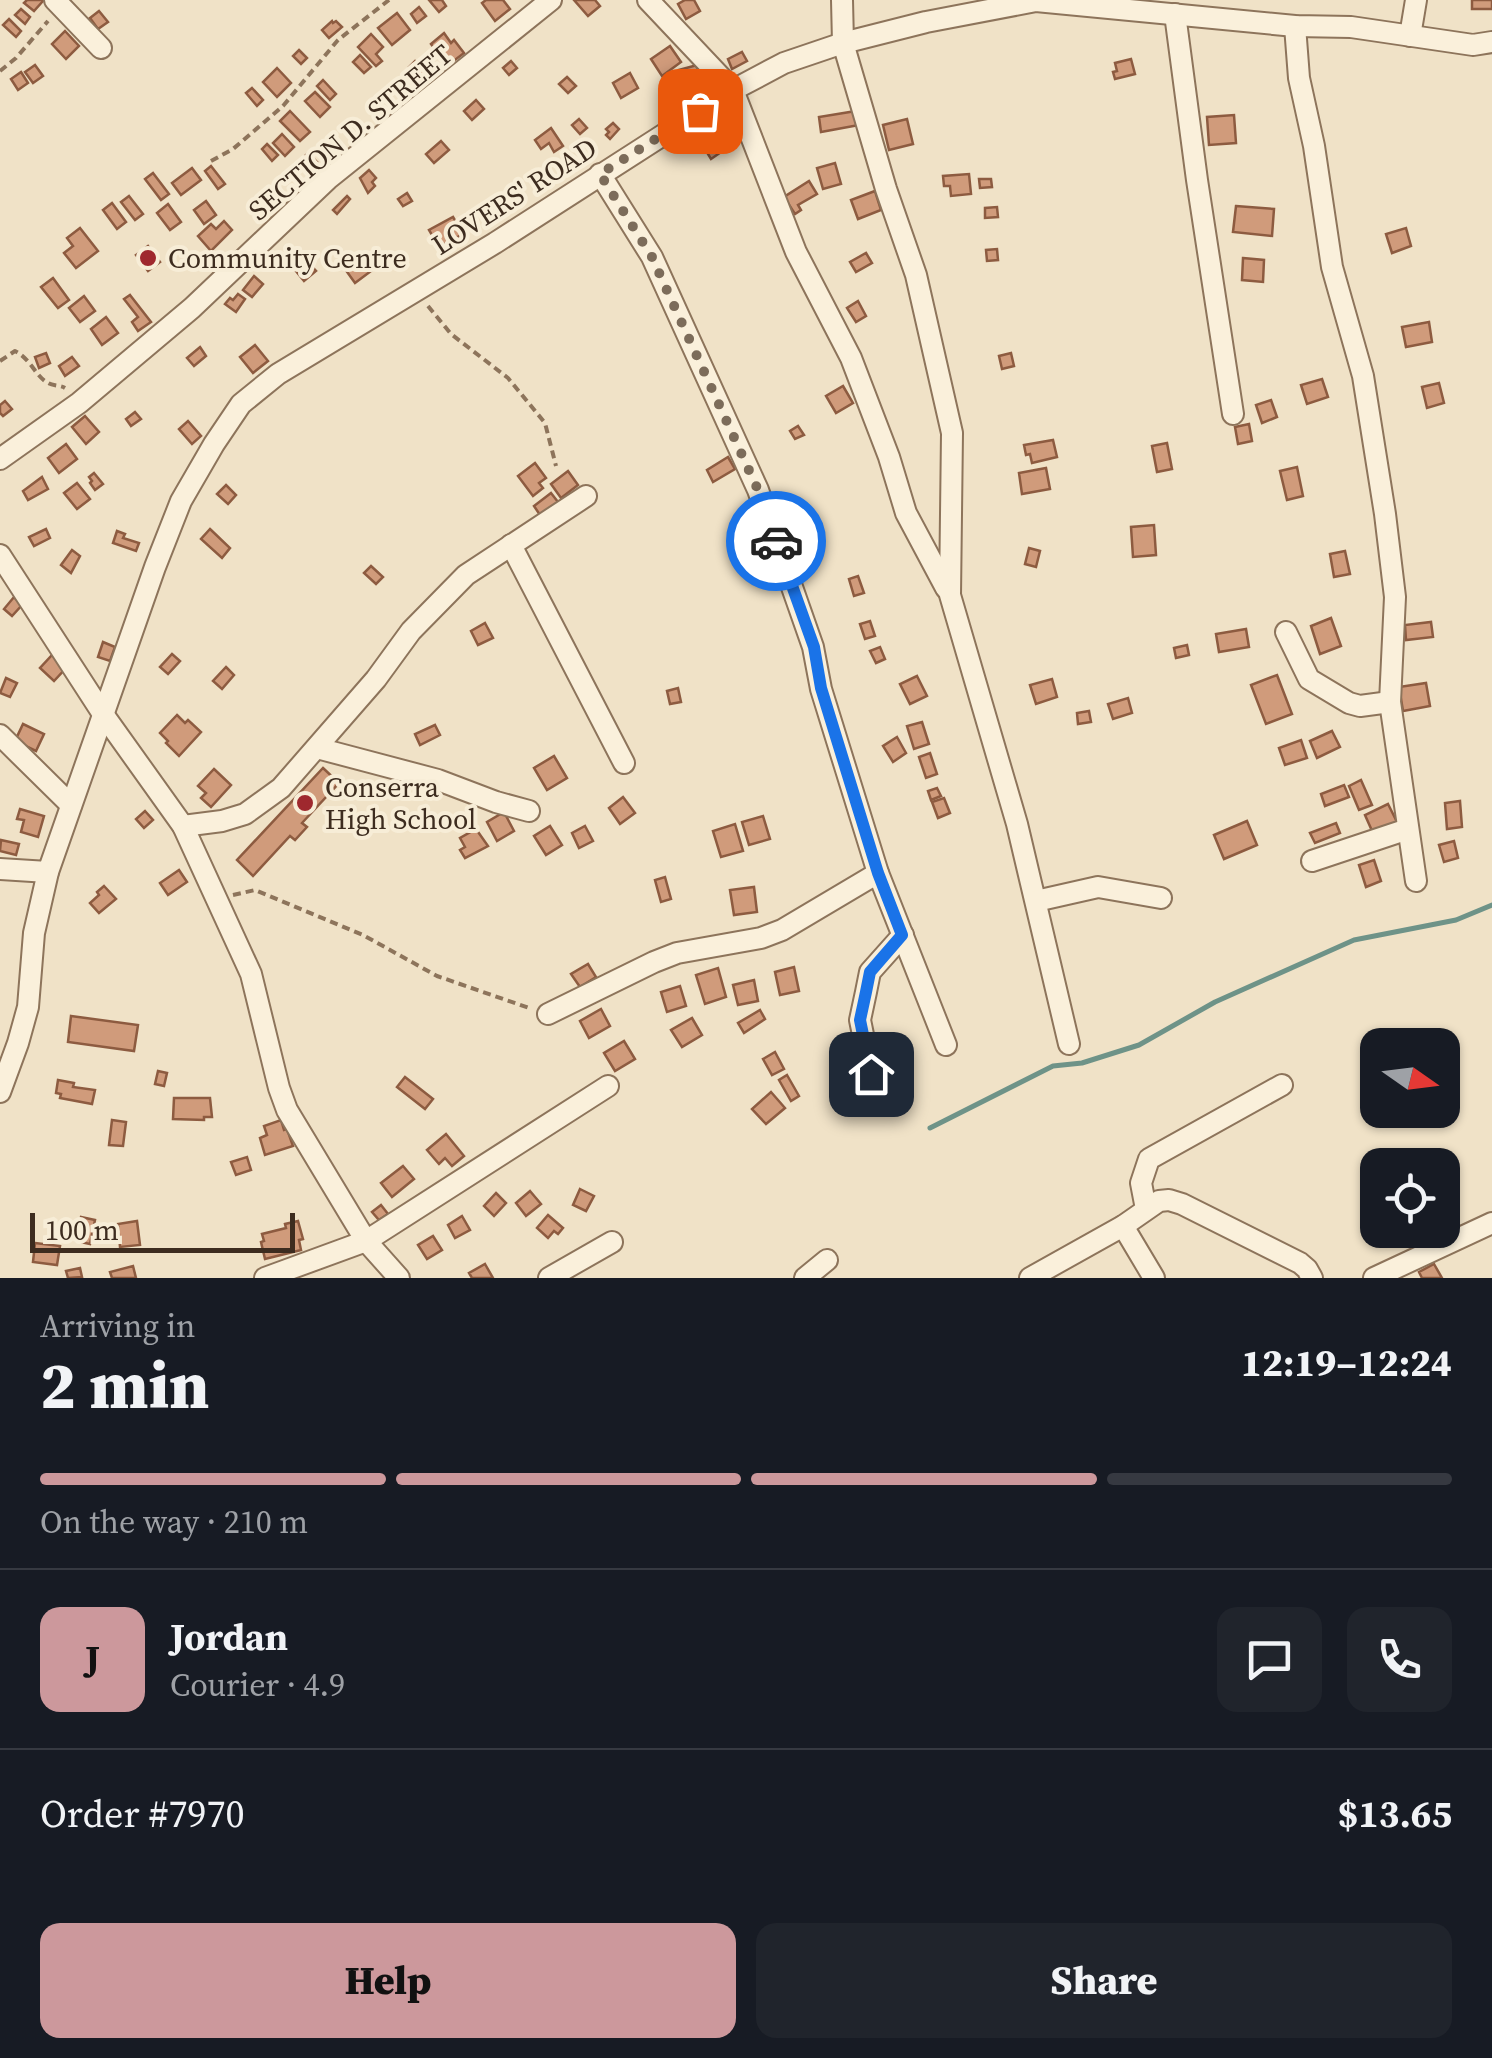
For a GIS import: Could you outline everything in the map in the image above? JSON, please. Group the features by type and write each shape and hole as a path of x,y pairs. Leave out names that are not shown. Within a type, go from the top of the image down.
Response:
{"street":[{"name":"SECTION D. STREET","path":"0,460 78,403 192,308 328,179 551,0"},
{"path":"648,0 733,90 796,252 851,358 889,456 906,513 950,594 1018,824 1069,1044"},
{"path":"842,0 843,43 916,275 952,433 950,594"},
{"path":"1410,36 1416,0"},
{"name":"LOVERS' ROAD","path":"0,1092 28,1007 34,933 48,872 181,501 241,404 278,374 496,243 733,90 784,63 843,43 926,22 1036,2 1088,3 1295,26 1351,27 1472,45 1492,42"},
{"path":"58,3 101,48"},
{"path":"1175,14 1196,180 1233,414"},
{"path":"1295,26 1299,78 1314,146 1332,267 1363,376 1385,514 1395,597 1390,702 1416,881"},
{"path":"600,174 652,257 758,490 814,647 821,688 878,873 946,1045"},
{"path":"184,826 222,822 245,814 281,788 434,606 466,575 586,496"},
{"path":"510,544 624,763"},
{"path":"0,554 103,714 184,826 251,974 287,1110 366,1241 399,1278"},
{"path":"1286,632 1309,679 1349,703 1360,706 1390,702"},
{"path":"0,735 71,806"},
{"path":"317,748 438,780 529,811"},
{"path":"1312,861 1408,829"},
{"path":"0,869 48,872"},
{"path":"548,1014 677,953 760,938 782,930 878,873"},
{"path":"1036,901 1098,887 1161,898"},
{"path":"871,1074 860,1020 870,972 902,935"},
{"path":"1146,1209 1141,1184 1149,1159 1282,1084"},
{"path":"265,1278 366,1241 608,1086"},
{"path":"1030,1278 1146,1209 1169,1200 1300,1263 1312,1278"},
{"path":"1374,1278 1492,1223"},
{"path":"1123,1226 1154,1278"},
{"path":"548,1278 612,1242"},
{"path":"805,1278 827,1260"}],"path":[{"path":"211,162 233,149 283,106 338,40 389,0"},
{"path":"0,71 16,58 58,3"},
{"path":"416,290 451,334 508,378 546,423 556,466"},
{"path":"0,361 15,351 48,383 62,385 78,403"},
{"path":"220,902 236,893 255,890 362,935 438,976 548,1014"}],"building":[{"path":"429,0 442,0 446,6 439,12"},
{"path":"503,0 510,9 495,21 482,3"},
{"path":"574,0 595,0 600,6 588,16"},
{"path":"694,0 700,11 686,19 678,4"},
{"path":"1472,0 1492,0 1492,9 1472,9"},
{"path":"43,1 34,11 24,3"},
{"path":"419,7 426,16 417,23 411,14"},
{"path":"21,9 30,17 25,24 15,15"},
{"path":"99,11 108,22 98,29 90,18"},
{"path":"397,13 410,30 392,45 378,28"},
{"path":"9,19 21,31 16,37 3,25"},
{"path":"332,21 342,27 329,38 322,30"},
{"path":"65,31 79,46 66,59 52,44"},
{"path":"444,33 464,53 447,66 431,44"},
{"path":"371,34 383,47 376,54 382,61 376,66 358,47"},
{"path":"670,46 681,62 662,76 651,59"},
{"path":"299,50 307,58 301,64 293,56"},
{"path":"742,52 747,61 732,69 728,59"},
{"path":"360,55 371,67 364,73 353,62"},
{"path":"1131,59 1135,74 1115,79 1115,63"},
{"path":"415,61 429,70 418,79 409,67"},
{"path":"511,61 517,68 509,75 503,68"},
{"path":"35,65 43,76 33,83 25,72"},
{"path":"697,65 701,82 674,89 671,78 680,76 679,70"},
{"path":"277,68 291,83 277,97 263,82"},
{"path":"21,72 28,83 18,90 11,79"},
{"path":"630,73 638,88 621,98 613,83"},
{"path":"567,77 576,86 568,93 559,84"},
{"path":"323,80 336,94 330,100 317,86"},
{"path":"252,88 263,100 257,106 246,93"},
{"path":"315,92 330,107 320,117 305,101"},
{"path":"476,100 484,109 472,120 464,111"},
{"path":"290,111 310,132 300,141 280,121"},
{"path":"856,111 859,125 821,132 819,117"},
{"path":"1234,115 1236,143 1209,145 1207,117"},
{"path":"579,119 587,128 580,134 572,125"},
{"path":"907,119 913,144 889,150 883,125"},
{"path":"613,123 619,129 610,139 606,129"},
{"path":"551,128 563,146 554,152 549,143 541,149 535,140"},
{"path":"716,131 727,148 711,159 700,141"},
{"path":"282,134 294,147 285,156 273,143"},
{"path":"441,141 449,150 434,163 426,154"},
{"path":"267,144 278,155 272,161 262,149"},
{"path":"308,153 317,162 307,172 298,163"},
{"path":"835,163 841,184 823,189 817,168"},
{"path":"211,166 225,184 218,189 205,171"},
{"path":"192,168 201,180 181,195 172,183"},
{"path":"369,170 376,178 368,193 360,178"},
{"path":"153,173 169,194 161,200 145,179"},
{"path":"969,174 971,194 951,196 943,176"},
{"path":"979,179 991,179 992,187 980,188"},
{"path":"809,181 817,194 798,205 801,210 795,214 784,197"},
{"path":"875,191 881,210 858,219 851,200"},
{"path":"407,193 412,201 403,206 398,199"},
{"path":"129,196 143,214 135,220 121,202"},
{"path":"347,196 350,199 337,214 333,210"},
{"path":"206,201 216,215 204,224 194,210"},
{"path":"112,203 126,222 117,229 103,210"},
{"path":"168,204 181,222 170,230 157,213"},
{"path":"1236,206 1274,209 1272,236 1233,232"},
{"path":"997,207 998,217 985,218 985,208"},
{"path":"453,217 463,234 439,247 429,230"},
{"path":"224,221 232,230 211,251 198,236 211,224 216,229"},
{"path":"80,228 98,251 76,268 64,253 73,246 67,238"},
{"path":"1406,228 1411,246 1392,253 1386,234"},
{"name":"Community Centre","path":"148,246 160,262 148,271 136,255"},
{"path":"997,249 998,260 987,261 986,250"},
{"path":"866,253 872,263 856,272 850,262"},
{"path":"361,258 371,271 355,283 345,269"},
{"path":"1243,258 1264,260 1263,282 1242,280"},
{"path":"306,260 316,271 304,281 295,270"},
{"path":"254,276 263,284 252,297 243,290"},
{"path":"53,278 69,300 58,308 41,287"},
{"path":"238,294 245,299 236,312 225,304"},
{"path":"130,295 151,322 138,331 132,322 138,317 124,299"},
{"path":"84,296 95,311 80,322 69,308"},
{"path":"858,301 866,316 856,322 847,308"},
{"path":"106,317 118,333 102,345 91,329"},
{"path":"1429,322 1432,342 1406,347 1402,327"},
{"path":"255,345 268,361 253,373 240,357"},
{"path":"200,347 206,356 194,366 187,358"},
{"path":"46,353 50,363 39,368 35,357"},
{"path":"1011,353 1014,366 1002,369 999,356"},
{"path":"72,357 79,366 65,376 59,366"},
{"path":"1322,379 1328,397 1307,404 1301,385"},
{"path":"1439,383 1444,403 1427,408 1422,387"},
{"path":"843,386 853,403 836,413 826,396"},
{"path":"1271,400 1277,417 1262,423 1256,405"},
{"path":"5,401 12,409 3,416 0,405"},
{"path":"135,412 141,419 131,426 126,419"},
{"path":"85,416 99,432 86,444 72,427"},
{"path":"188,421 201,436 192,444 179,429"},
{"path":"1249,424 1252,441 1238,444 1235,427"},
{"path":"798,426 804,435 795,439 790,431"},
{"path":"1053,440 1057,457 1032,463 1024,445"},
{"path":"1167,443 1172,469 1157,472 1152,446"},
{"path":"66,444 77,459 59,473 48,458"},
{"path":"728,457 735,469 713,482 707,470"},
{"path":"535,463 546,478 539,483 543,488 533,496 518,476"},
{"path":"1297,467 1303,496 1287,500 1280,471"},
{"path":"1046,468 1050,489 1022,494 1019,473"},
{"path":"568,471 578,485 561,498 551,484"},
{"path":"94,473 103,484 95,490 89,477"},
{"path":"42,477 48,489 28,500 23,491"},
{"path":"77,483 90,499 77,509 64,493"},
{"path":"226,485 236,495 228,504 217,494"},
{"path":"551,493 558,502 540,515 534,506"},
{"path":"1154,525 1156,555 1133,557 1131,527"},
{"path":"46,529 50,538 34,546 29,537"},
{"path":"210,529 230,548 222,558 201,539"},
{"path":"117,531 125,534 123,538 139,543 136,551 113,543"},
{"path":"1029,548 1040,551 1036,567 1025,564"},
{"path":"72,550 80,556 71,573 61,565"},
{"path":"1345,551 1350,574 1334,577 1330,554"},
{"path":"371,566 383,577 376,584 364,573"},
{"path":"858,576 864,593 854,596 849,579"},
{"path":"14,597 22,605 12,616 4,609"},
{"path":"1331,618 1341,646 1320,654 1311,626"},
{"path":"870,621 875,636 865,639 860,624"},
{"path":"1431,622 1433,637 1406,640 1405,625"},
{"path":"485,623 493,638 478,645 471,631"},
{"path":"1246,629 1249,647 1219,652 1216,634"},
{"path":"103,642 115,647 110,661 98,657"},
{"path":"1187,645 1189,655 1176,658 1174,648"},
{"path":"880,647 885,659 876,663 870,651"},
{"path":"172,654 180,661 168,674 160,667"},
{"path":"52,655 66,668 54,681 40,668"},
{"path":"226,667 234,675 222,689 213,681"},
{"path":"1277,675 1292,714 1266,724 1251,685"},
{"path":"917,676 927,696 910,704 900,684"},
{"path":"6,678 17,683 10,697 0,693"},
{"path":"1052,679 1057,697 1036,704 1030,685"},
{"path":"1426,683 1430,706 1403,711 1399,687"},
{"path":"678,688 681,702 670,704 667,691"},
{"path":"1128,698 1132,713 1113,719 1108,704"},
{"path":"1089,711 1091,722 1078,724 1077,713"},
{"path":"177,715 201,732 179,756 160,733"},
{"path":"922,722 929,744 914,749 907,726"},
{"path":"23,724 44,734 36,751 15,741"},
{"path":"435,725 440,735 420,745 415,734"},
{"path":"1332,731 1340,747 1317,758 1310,741"},
{"path":"897,737 906,753 893,762 883,746"},
{"path":"1301,740 1307,758 1285,765 1279,748"},
{"path":"930,753 937,774 926,778 919,757"},
{"path":"554,756 567,778 547,790 534,768"},
{"name":"Conserra High School","path":"323,768 339,783 302,823 307,827 295,840 290,836 253,876 237,860"},
{"path":"214,769 231,785 211,807 201,798 206,793 198,786"},
{"path":"1361,780 1372,805 1359,810 1349,786"},
{"path":"1344,785 1349,797 1325,806 1321,794"},
{"path":"937,788 941,796 931,800 928,791"},
{"path":"623,797 635,813 620,824 609,808"},
{"path":"944,798 950,813 938,818 932,802"},
{"path":"1460,801 1462,827 1447,829 1445,803"},
{"path":"1388,804 1397,822 1373,833 1365,815"},
{"path":"20,809 44,816 38,837 21,832 24,820 17,819"},
{"path":"145,811 153,820 144,828 136,819"},
{"path":"504,812 514,831 497,841 487,822"},
{"path":"763,816 770,839 749,845 742,822"},
{"path":"1247,821 1257,845 1224,859 1214,835"},
{"path":"1336,823 1340,833 1315,843 1310,833"},
{"path":"735,824 743,851 721,857 713,831"},
{"path":"550,826 562,845 546,855 534,836"},
{"path":"585,826 593,841 579,848 572,833"},
{"path":"476,829 488,846 465,858 460,838"},
{"path":"1,840 19,844 16,855 0,851"},
{"path":"1454,841 1458,858 1444,862 1439,845"},
{"path":"1374,860 1381,881 1366,887 1359,865"},
{"path":"179,870 187,882 168,895 160,883"},
{"path":"665,877 671,899 661,902 655,880"},
{"path":"104,886 116,899 99,913 90,903"},
{"path":"754,887 757,912 734,915 730,890"},
{"path":"588,964 596,977 580,987 571,974"},
{"path":"794,967 799,991 780,995 775,972"},
{"path":"718,968 726,997 705,1004 696,975"},
{"path":"754,980 758,1001 738,1005 733,985"},
{"path":"680,986 686,1006 667,1012 661,992"},
{"path":"601,1009 610,1026 589,1038 580,1021"},
{"path":"760,1010 765,1019 744,1033 738,1023"},
{"path":"71,1016 138,1025 134,1051 68,1042"},
{"path":"692,1018 702,1035 682,1047 671,1030"},
{"path":"624,1041 635,1059 615,1071 604,1053"},
{"path":"775,1052 784,1069 772,1075 763,1059"},
{"path":"158,1071 167,1073 164,1086 155,1084"},
{"path":"787,1075 799,1096 791,1101 779,1080"},
{"path":"405,1077 433,1099 425,1109 397,1087"},
{"path":"58,1080 95,1090 92,1104 60,1098 61,1094 56,1093"},
{"path":"771,1092 785,1108 766,1124 752,1109"},
{"path":"174,1098 210,1098 212,1117 173,1119"},
{"path":"112,1120 126,1122 123,1146 109,1145"},
{"path":"281,1120 293,1146 265,1155 260,1138 267,1135 264,1126"},
{"path":"446,1134 464,1156 452,1166 445,1158 439,1164 427,1150"},
{"path":"247,1157 251,1170 236,1175 231,1162"},
{"path":"403,1166 414,1179 392,1197 381,1183"},
{"path":"580,1189 594,1196 586,1211 573,1205"},
{"path":"530,1191 541,1204 526,1216 516,1203"},
{"path":"496,1193 506,1203 494,1216 484,1206"},
{"path":"381,1205 388,1214 379,1220 372,1212"},
{"path":"548,1215 563,1228 548,1238 537,1228"},
{"path":"462,1216 470,1230 455,1238 448,1225"},
{"path":"81,1217 95,1220 90,1244 76,1241"},
{"path":"137,1221 140,1245 120,1247 118,1224"},
{"path":"298,1221 303,1239 299,1240 301,1250 265,1259 262,1234"},
{"path":"433,1236 442,1250 427,1259 418,1245"},
{"path":"35,1243 60,1246 57,1265 33,1262"},
{"path":"485,1264 493,1278 472,1278 469,1273"},
{"path":"1434,1264 1442,1278 1422,1278 1419,1272"},
{"path":"133,1266 136,1278 112,1278 110,1272"},
{"path":"80,1268 82,1277 68,1278 66,1271"}],"waterway":[{"path":"930,1128 1053,1066 1082,1063 1139,1045 1215,1002 1354,940 1456,920 1492,905"}],"way so far":[{"path":"700,111 600,174 652,257 758,490 776,541"}],"place":[{"name":"Community Centre","path":"148,258"},
{"name":"Conserra High School","path":"305,803"}],"route":[{"path":"776,541 814,647 821,688 878,873 902,935 870,972 860,1020 871,1074"}]}
